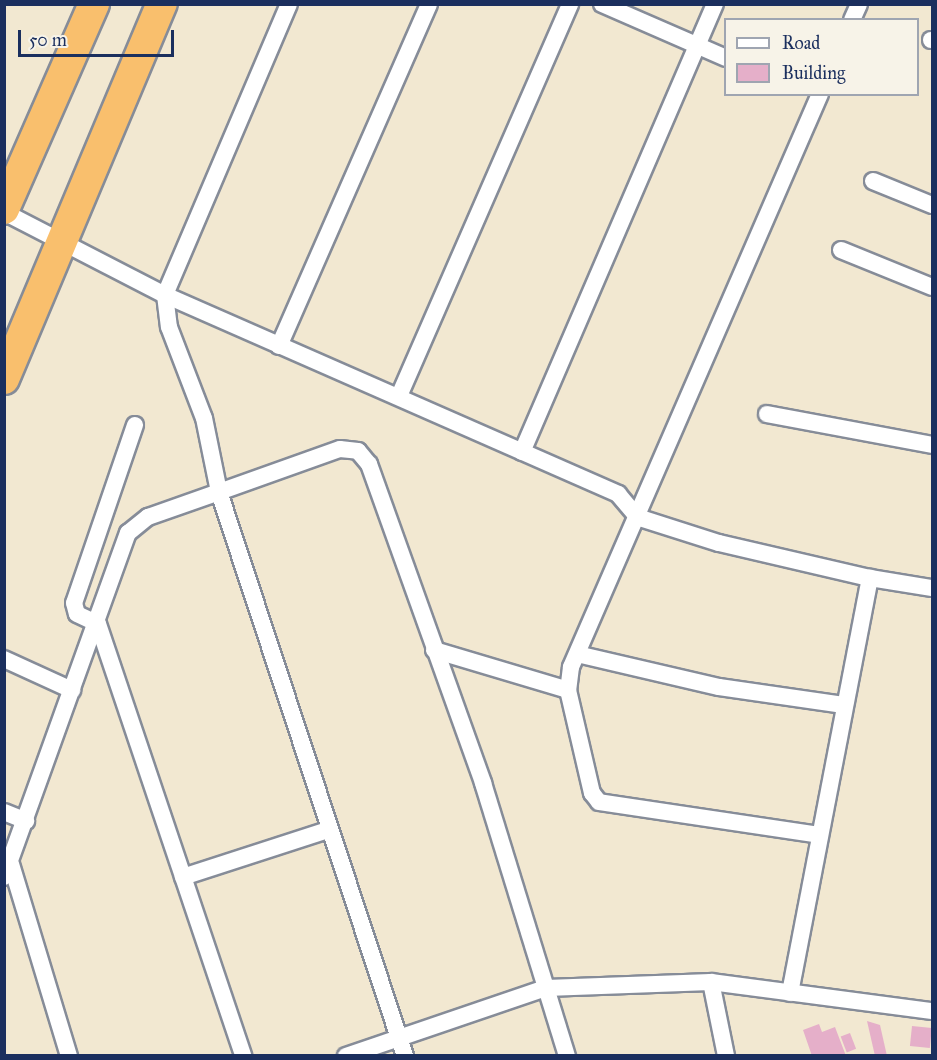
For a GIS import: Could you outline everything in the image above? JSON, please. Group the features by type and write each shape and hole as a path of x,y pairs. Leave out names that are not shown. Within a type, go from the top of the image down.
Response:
{"highway":[{"path":"4,210 94,4"},
{"path":"4,379 59,243 162,4"}],"street":[{"path":"290,4 165,295 169,327 204,418 219,492 328,830 405,1056"},
{"path":"279,346 429,4"},
{"path":"399,396 570,4"},
{"path":"602,4 724,57"},
{"path":"522,452 715,4"},
{"path":"853,18 859,4"},
{"path":"815,96 577,654 568,690 592,793 599,802 820,834"},
{"path":"873,181 933,205"},
{"path":"4,210 59,243 165,295 618,494 637,516 719,543 870,578 933,588"},
{"path":"842,250 933,287"},
{"path":"767,414 933,445"},
{"path":"135,425 74,603 76,614 98,624 243,1056"},
{"path":"69,1056 8,870 98,624 104,595 128,533 148,518 340,449 358,451 369,464 483,783 567,1056"},
{"path":"790,993 870,578"},
{"path":"434,650 568,690"},
{"path":"577,654 719,687 844,705"},
{"path":"4,659 72,690"},
{"path":"4,812 26,821"},
{"path":"183,877 328,830"},
{"path":"711,982 726,1056"},
{"path":"346,1056 546,988 711,982 933,1011"}],"building":[{"path":"867,1021 880,1025 887,1056 875,1056"},
{"path":"819,1024 822,1032 835,1027 846,1056 812,1056 803,1030"},
{"path":"912,1026 932,1028 930,1048 910,1046"},
{"path":"850,1033 856,1049 847,1052 841,1037"}]}
